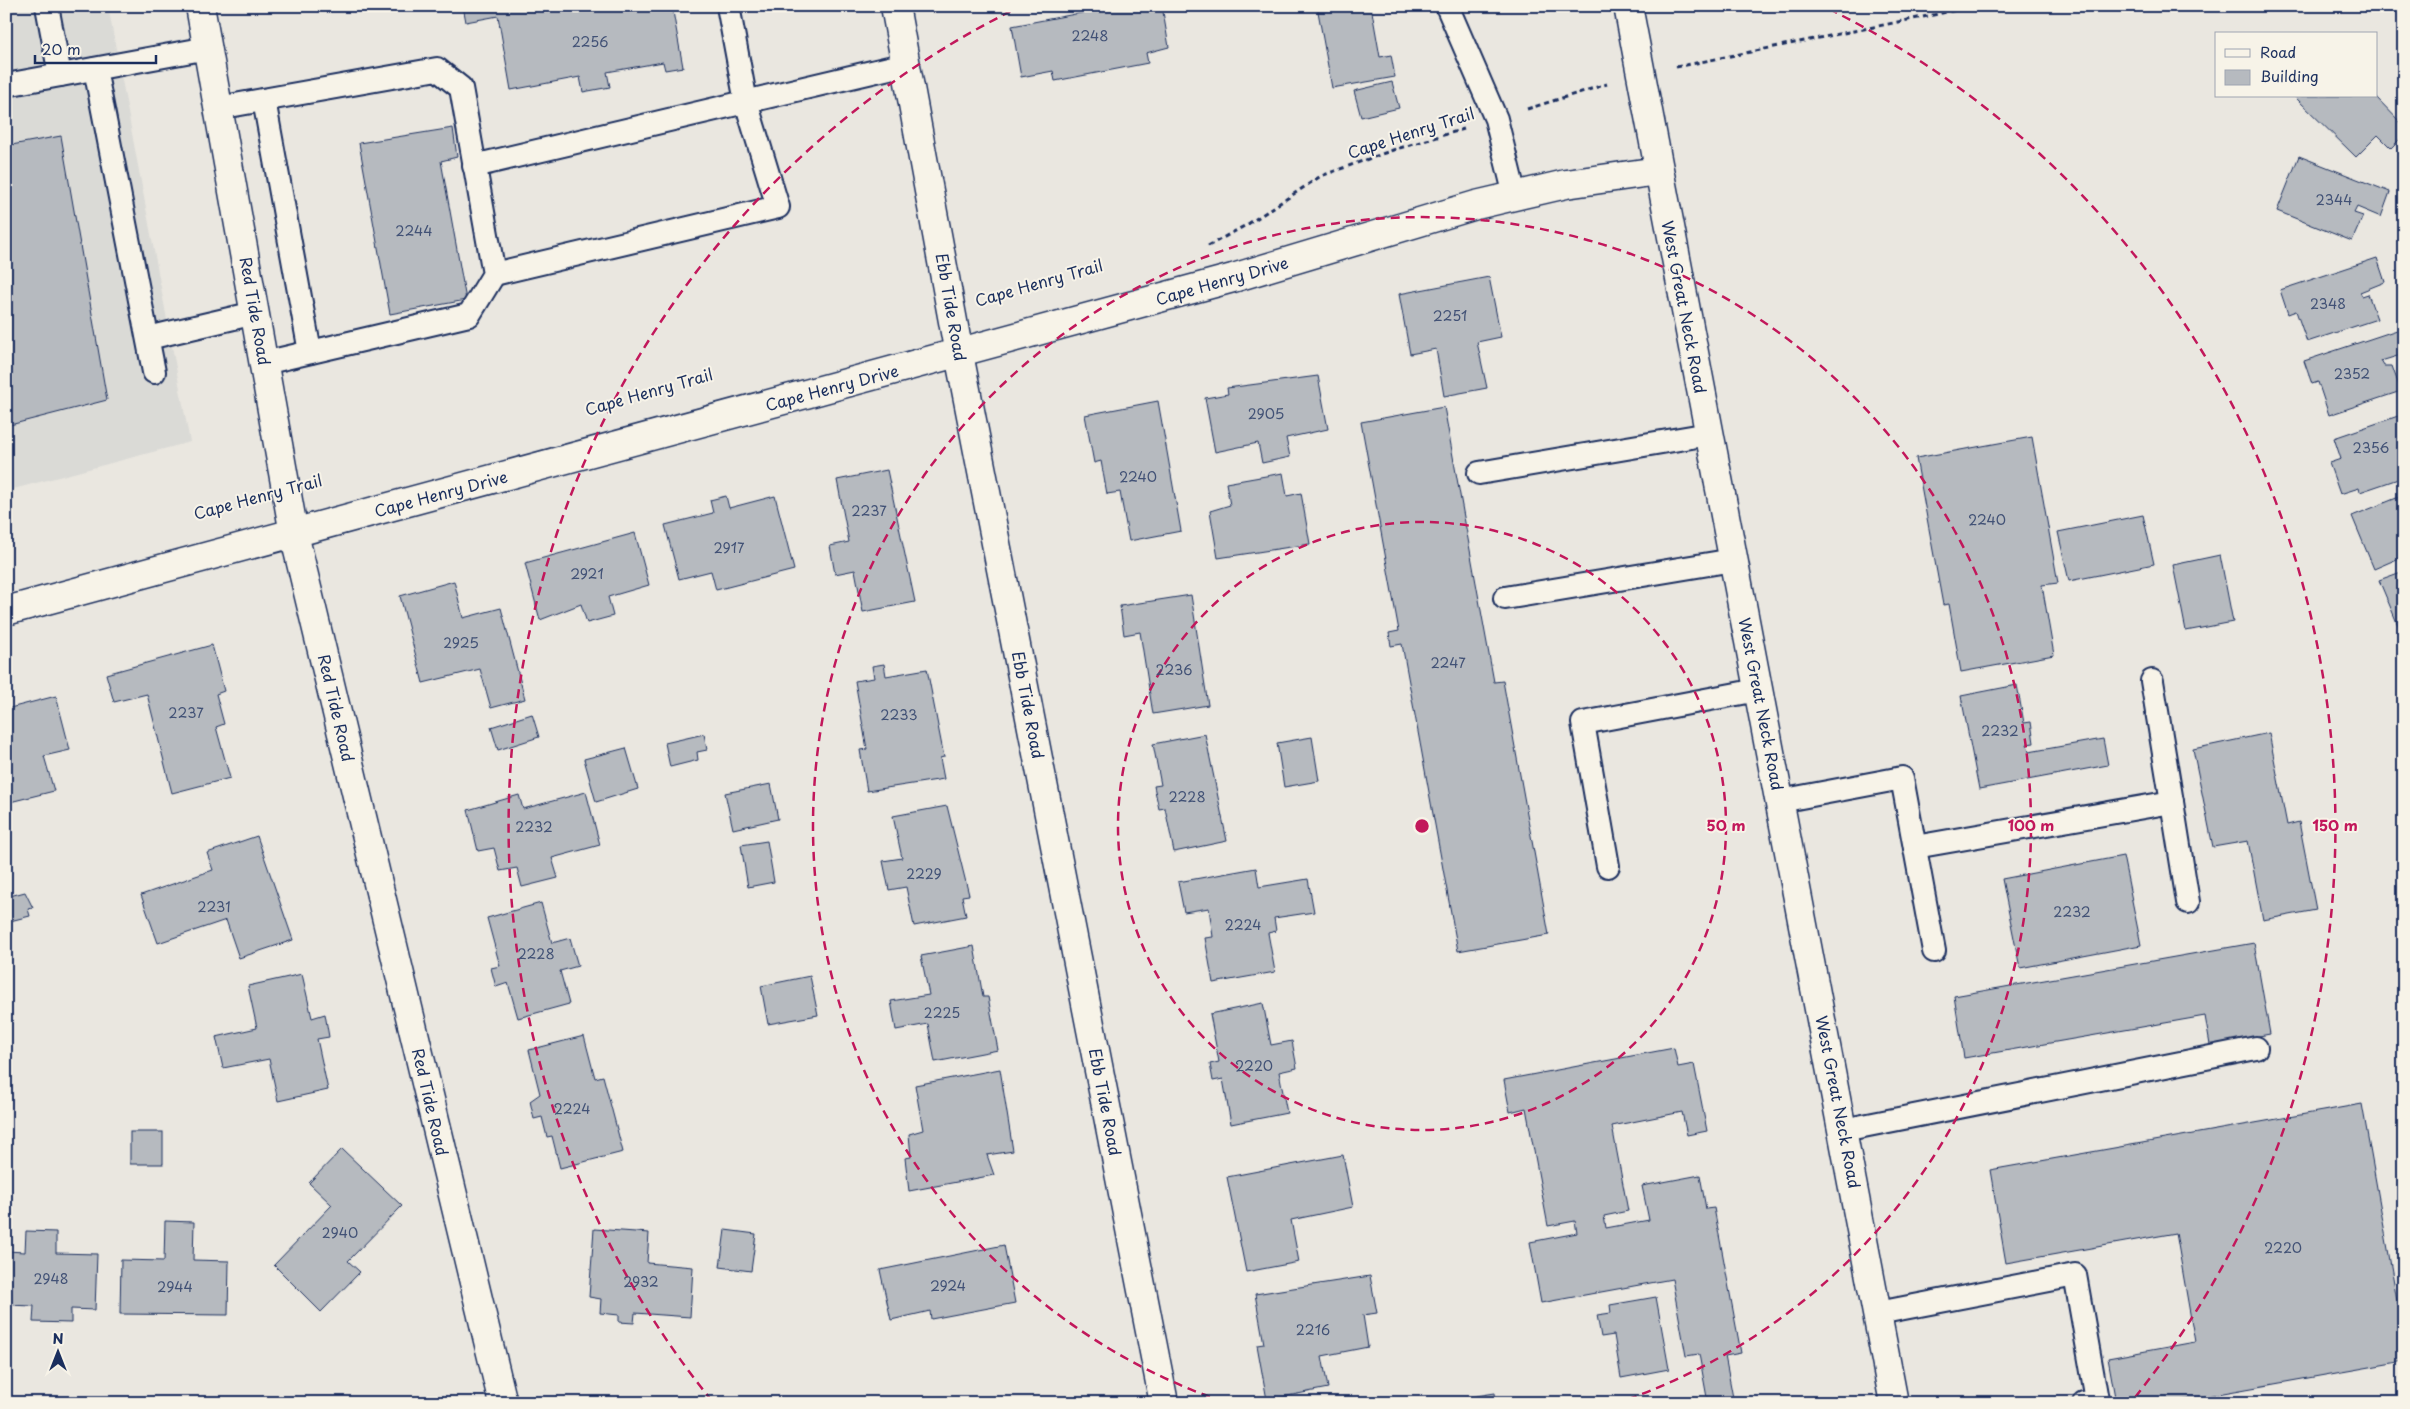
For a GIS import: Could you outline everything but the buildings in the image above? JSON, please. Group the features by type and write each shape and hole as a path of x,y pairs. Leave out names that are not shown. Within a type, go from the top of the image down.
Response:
{"street":[{"name":"Red Tide Road","path":"200,6 294,534 503,1403"},
{"name":"Ebb Tide Road","path":"895,6 959,354 1164,1403"},
{"name":"West Great Neck Road","path":"1628,6 1658,172 1894,1403"},
{"name":"Cape Henry Drive","path":"6,611 959,354 1234,278 1476,205 1566,184 1658,172"}],"lane":[{"path":"47,6 60,75"},
{"path":"494,274 778,207 746,102 728,6"},
{"path":"1447,6 1496,119 1516,196"},
{"path":"6,85 208,48"},
{"path":"474,166 906,64"},
{"path":"95,69 154,372"},
{"path":"218,108 437,69 461,88 494,274 469,315 264,363"},
{"path":"264,100 310,352"},
{"path":"148,338 255,313"},
{"path":"1479,473 1708,434"},
{"path":"1505,598 1733,560"},
{"path":"2152,681 2188,902"},
{"path":"1608,866 1583,722 1758,690"},
{"path":"1780,801 1902,778 1934,952"},
{"path":"1915,847 2172,802"},
{"path":"1843,1130 2256,1048"},
{"path":"1878,1314 2075,1275 2097,1400 2084,1403"}],"path":[{"name":"Cape Henry Trail","path":"1207,247 1248,224 1321,176 1394,150 1640,74 1977,6"}],"shaded area":[{"path":"6,6 108,6 190,442 6,491"}]}
